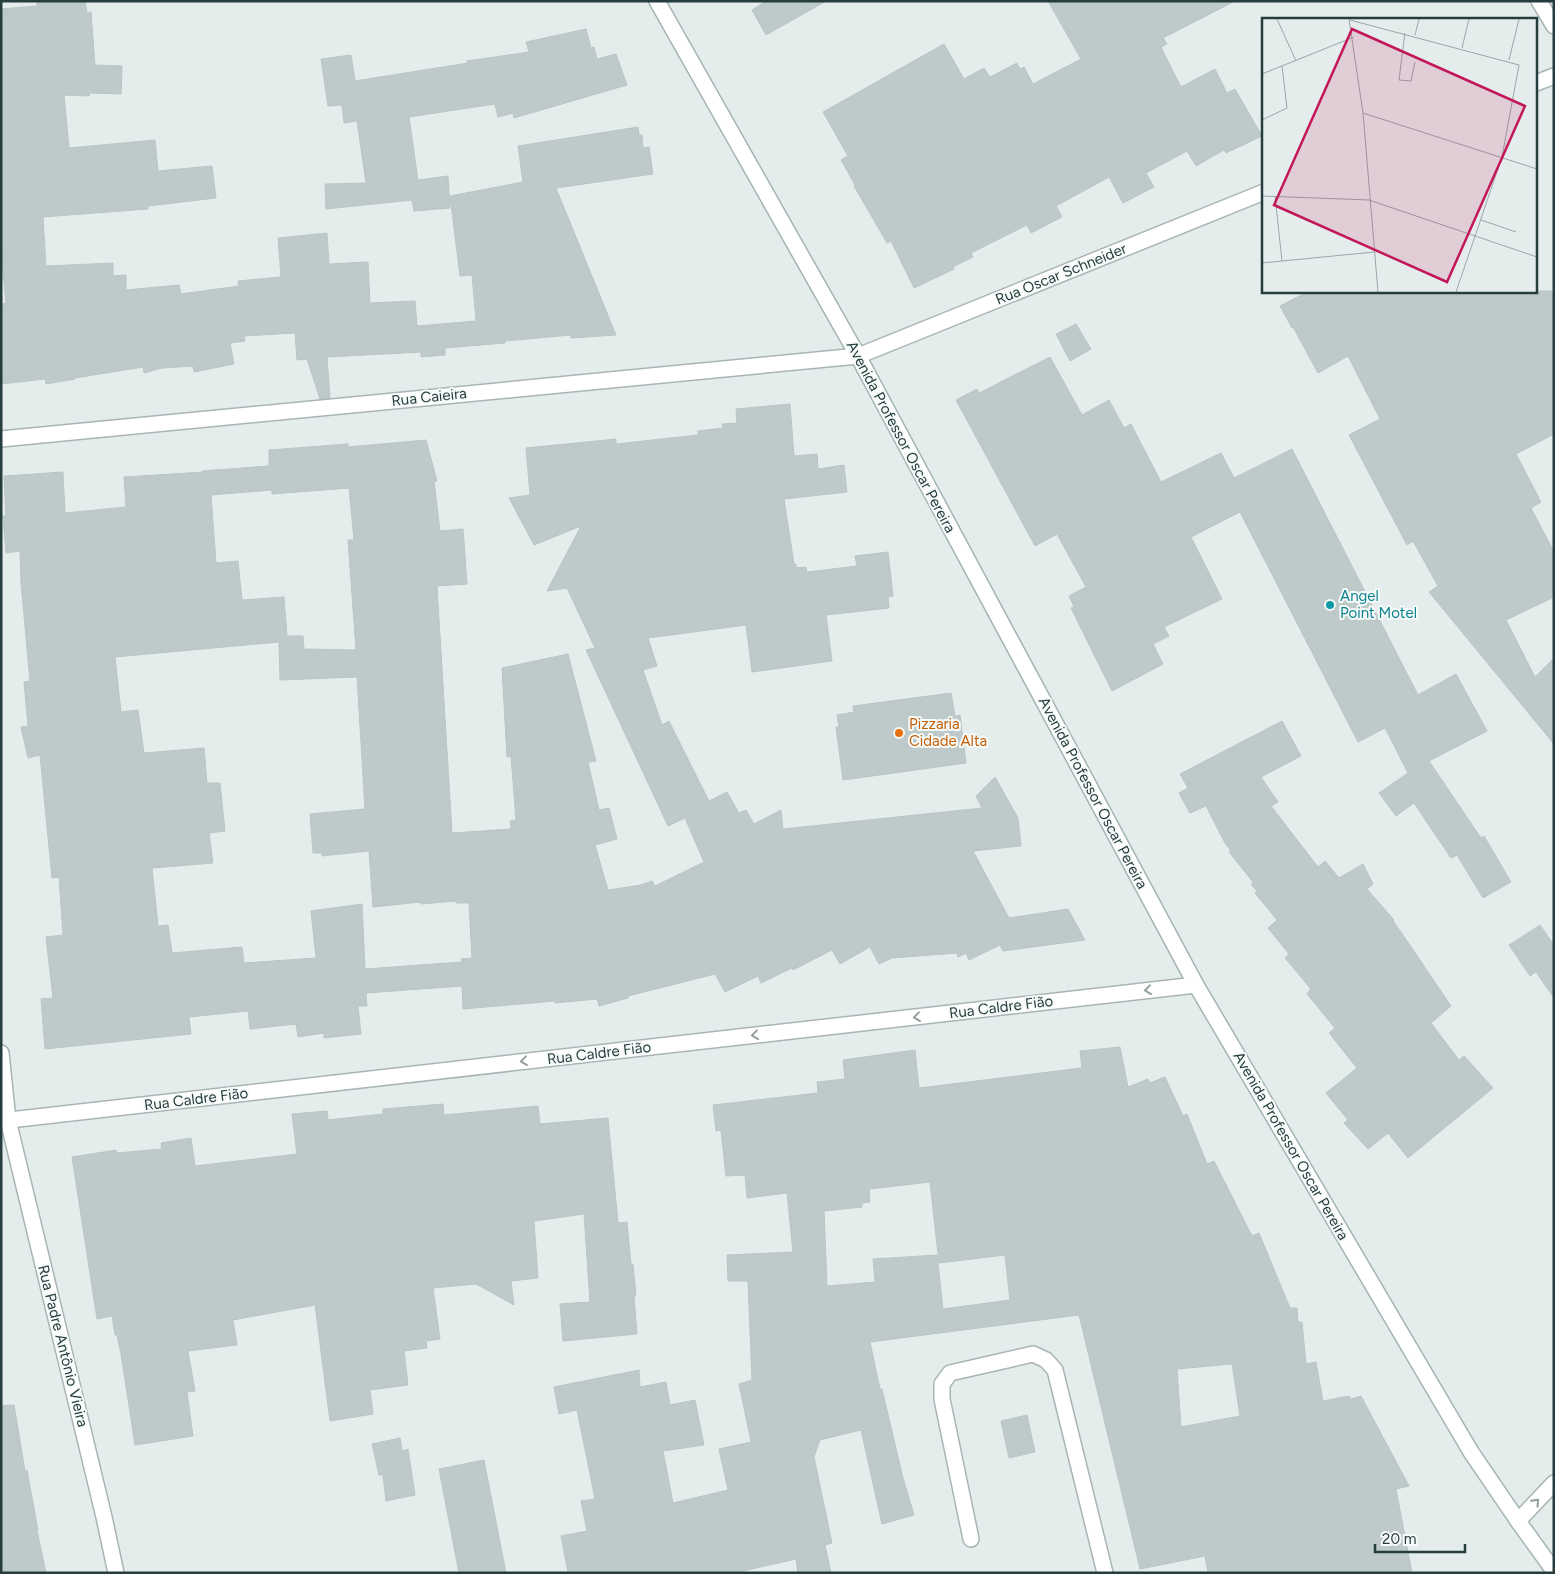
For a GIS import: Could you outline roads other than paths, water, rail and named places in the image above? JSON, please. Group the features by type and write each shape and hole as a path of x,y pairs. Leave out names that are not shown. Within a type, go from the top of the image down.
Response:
{"street":[{"name":"Avenida Professor Oscar Pereira","path":"657,1 858,356 1196,985 1471,1452 1554,1570"},
{"path":"1539,1 1554,26"},
{"path":"1538,82 1554,76"},
{"name":"Rua Oscar Schneider","path":"858,356 1262,193"},
{"name":"Rua Caieira","path":"1,439 858,356"},
{"name":"Rua Caldre Fião","path":"5,1121 1196,985"},
{"name":"Rua Padre Antônio Vieira","path":"1,1053 5,1121 102,1507 116,1573"},
{"path":"971,1539 942,1399 942,1384 950,1373 1033,1354 1046,1360 1055,1370 1105,1573"},
{"path":"1518,1521 1554,1483"}],"place":[{"name":"Angel Point Motel","path":"1330,605"},
{"name":"Pizzaria Cidade Alta","path":"899,733"}]}
